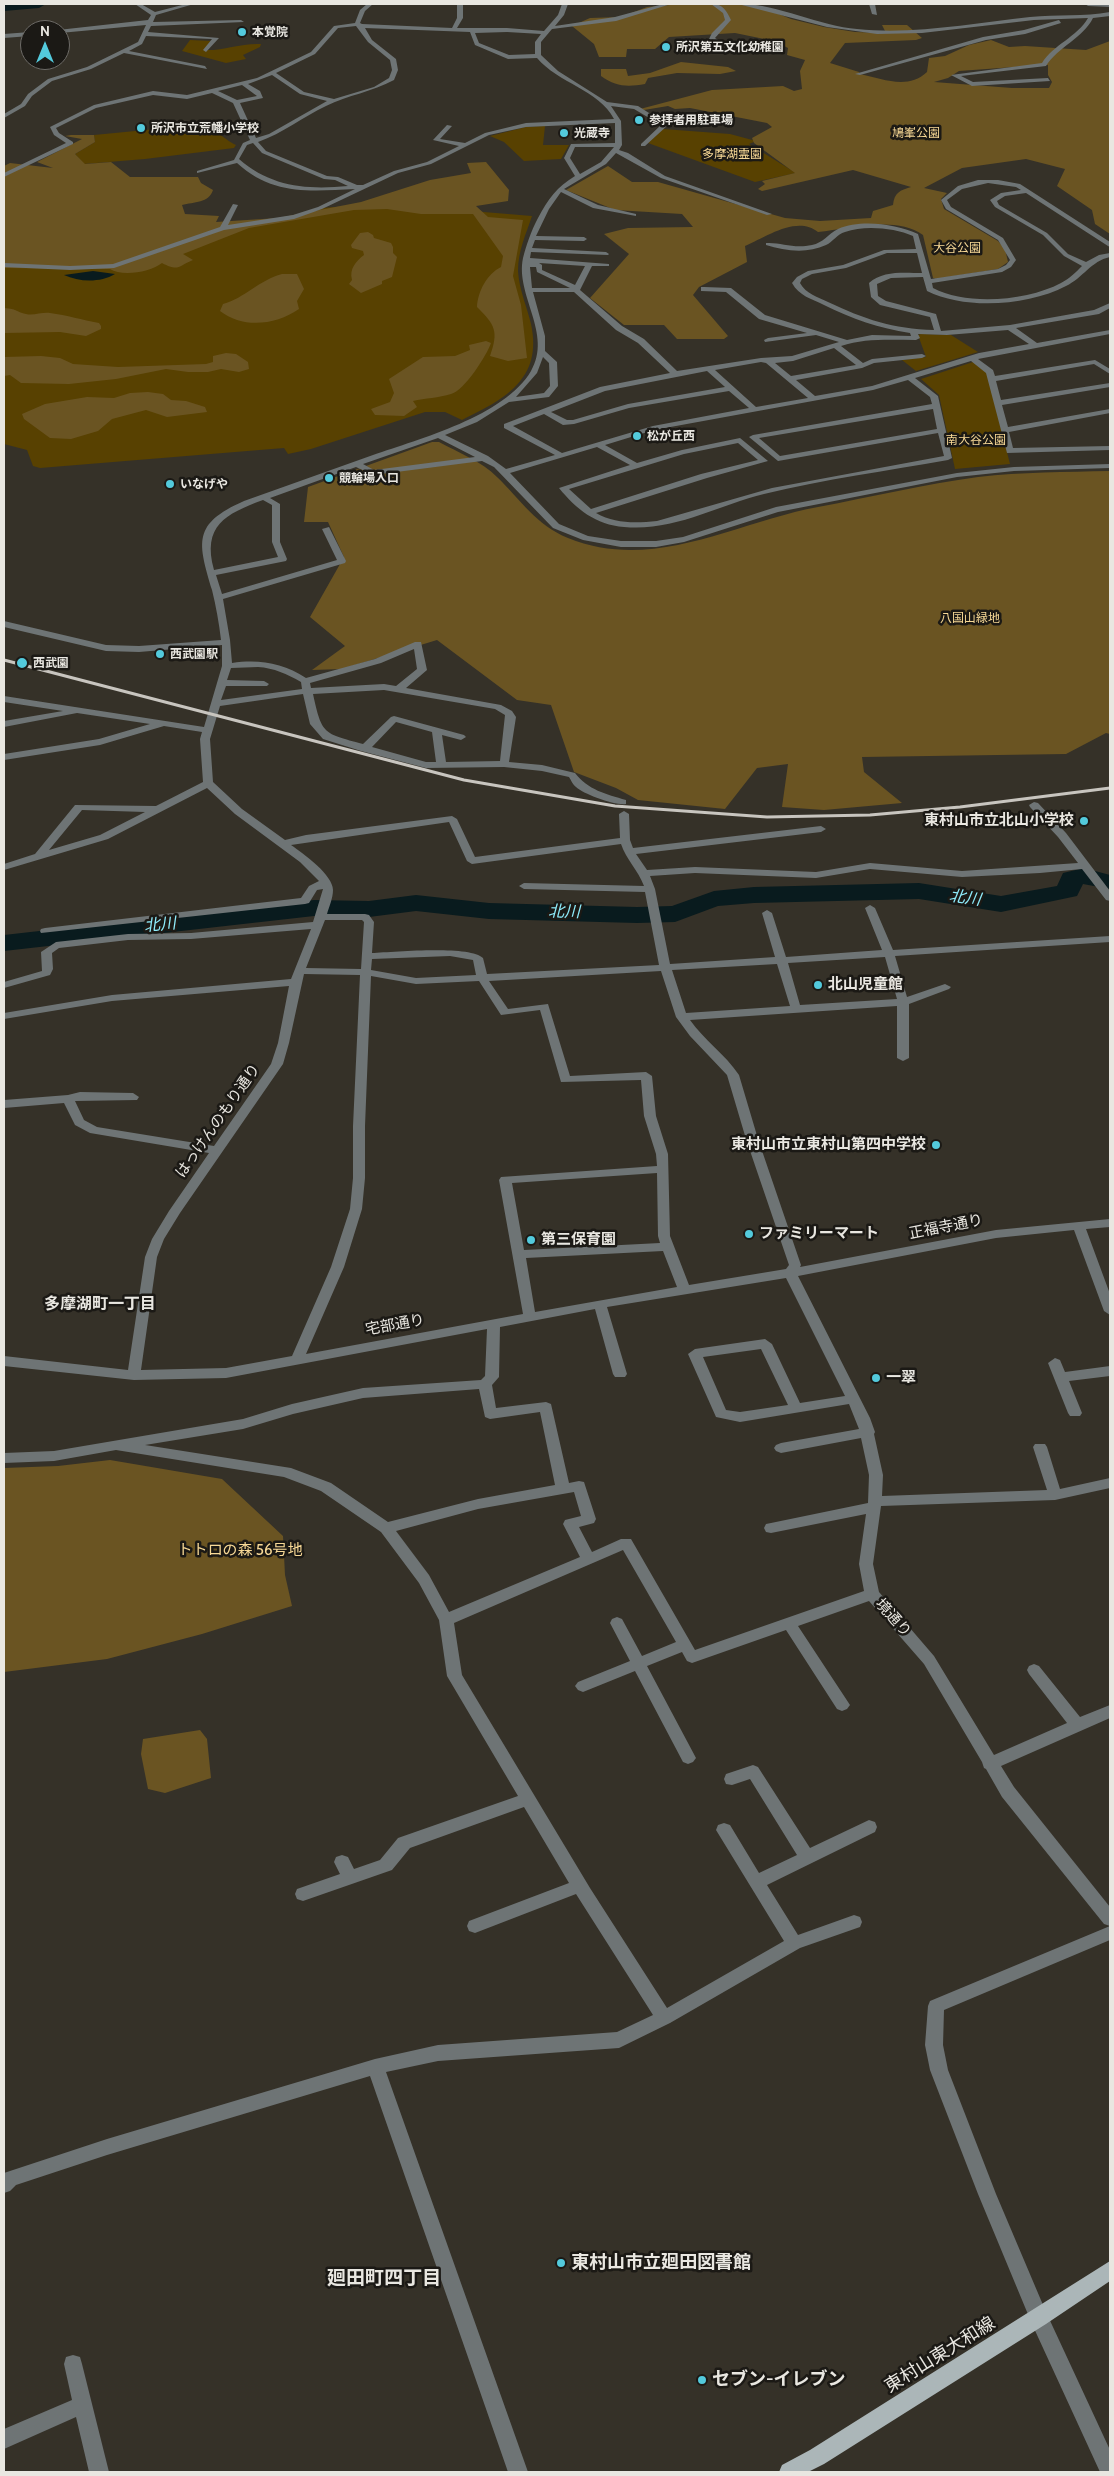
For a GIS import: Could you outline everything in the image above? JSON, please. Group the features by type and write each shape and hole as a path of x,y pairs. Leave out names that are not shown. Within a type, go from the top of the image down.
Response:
{"main road":[{"name":"東村山東大和線","path":"789,2472 817,2457 1039,2318 1110,2270"}],"street":[{"path":"138,4 154,14"},
{"path":"4,116 23,104 30,95 50,80 89,68 140,43 154,14 191,4"},
{"path":"354,186 314,191 279,185 259,176 236,159 242,146 270,135 334,101 376,88 389,81 394,75 392,57 370,41 359,25 363,10 370,4"},
{"path":"454,30 460,18 460,4"},
{"path":"45,931 305,901 313,888 326,882 309,864 240,813 208,784 205,739 227,666 218,598 205,543 210,528 229,512 263,497 466,424 507,400 532,376 542,352 541,334 528,290 525,262 532,238 546,210 560,189 604,163 618,148 618,121 606,104 549,68 539,56 537,45 561,15 565,4"},
{"path":"4,175 71,143 56,134 53,127 94,107 153,93 187,97 243,83 312,52 336,27 359,25 472,31 547,31 616,19 668,4"},
{"path":"714,4 725,12 728,20 714,34 712,39 723,45 739,49"},
{"path":"741,4 817,24 866,31 974,26 1041,18 1088,17"},
{"path":"872,4 874,14"},
{"path":"1088,4 1110,5"},
{"path":"858,74 985,38 1110,14"},
{"path":"1044,65 954,75 972,84 1048,80 1043,72 1044,65 1052,52 1084,27 1088,17"},
{"path":"70,30 148,23 241,22"},
{"path":"472,31 477,44 505,55 539,56"},
{"path":"145,34 216,38 206,50"},
{"path":"4,36 20,35"},
{"path":"123,51 205,68"},
{"path":"271,72 302,92 334,101"},
{"path":"213,91 236,102 261,98 258,92 243,83"},
{"path":"236,102 254,141 264,152 354,186 363,187"},
{"path":"606,104 636,107 665,125 643,145"},
{"path":"4,265 84,268 114,266 223,228 294,217 334,202 396,172 429,163 469,145 487,134 526,125 618,121"},
{"path":"449,126 436,140 469,145"},
{"path":"579,178 567,158 573,145 618,148 663,177 769,214"},
{"path":"199,172 238,161"},
{"path":"938,333 933,316 883,303 875,297 873,283 878,278 890,276 927,279 1000,271 1009,266 1013,260 1001,239 948,208 944,200 950,194 972,182 984,180 1011,183 1028,191 1110,245"},
{"path":"560,189 576,200 604,210 634,214"},
{"path":"1028,191 1003,194 993,200 997,206 1045,234 1066,254 1086,265"},
{"path":"223,228 235,205"},
{"path":"768,244 781,248 798,248 826,242 844,229 897,228 916,235 930,289 945,297 964,301 986,301 1046,292 1058,288 1070,280 1098,257 1110,255"},
{"path":"532,238 584,239"},
{"path":"528,250 606,254"},
{"path":"921,251 886,251 844,267 810,272 799,278 796,283 803,292 857,319 883,327 914,332 974,332 1010,328 1096,312 1110,305"},
{"path":"525,262 607,265"},
{"path":"525,262 539,265 540,271 576,289 619,328 641,341 675,374"},
{"path":"576,289 589,264"},
{"path":"528,290 576,289"},
{"path":"704,289 728,290 762,316 847,342"},
{"path":"1010,328 1035,346"},
{"path":"768,362 868,338 916,338 914,332"},
{"path":"506,472 597,444 681,422 873,388 972,358 1110,332"},
{"path":"768,340 818,333"},
{"path":"836,346 862,366"},
{"path":"507,400 546,395 554,386 553,362 542,352"},
{"path":"790,379 862,366 872,361 922,356"},
{"path":"972,358 987,369 992,379 1010,451 1110,448"},
{"path":"560,455 507,426 603,389 675,374 761,360 768,362 813,398"},
{"path":"992,379 1095,362 1110,372"},
{"path":"708,368 754,409"},
{"path":"588,513 704,476 764,461 740,440 682,452 563,488 588,513 598,519 626,525 655,525 755,494 948,458 934,396 910,378"},
{"path":"999,403 1110,385"},
{"path":"544,411 566,423 628,406 731,388"},
{"path":"936,406 753,437 778,459 942,430"},
{"path":"1005,430 1110,411"},
{"path":"438,435 485,458 506,472 556,526 586,538 621,544 656,544 684,539 776,510 957,475 1014,468 1110,466"},
{"path":"597,444 635,465"},
{"path":"356,464 373,473 485,458"},
{"path":"212,573 283,560 276,542 276,504 263,497"},
{"path":"218,598 342,561 326,529"},
{"path":"4,624 106,648 138,649 225,642"},
{"path":"214,704 306,686 370,664 418,644 422,670 399,689"},
{"path":"227,666 240,664 277,666 289,669 306,686 315,724 326,737 426,765 504,764 542,768 572,775 579,785 591,792 622,802"},
{"path":"221,683 264,684"},
{"path":"306,686 399,689 418,695 498,707 509,713 511,717 504,764"},
{"path":"4,699 207,730"},
{"path":"4,724 84,710"},
{"path":"364,749 394,720 461,737"},
{"path":"4,757 100,742 164,723"},
{"path":"437,731 441,765"},
{"path":"4,867 104,837 208,784"},
{"path":"1034,805 1108,895"},
{"path":"40,856 79,807 159,809"},
{"path":"624,814 625,840 629,852 644,873 650,889 665,967 682,1017 694,1034 730,1069 733,1075 752,1140 796,1265 790,1274"},
{"path":"281,844 306,838 452,820 472,861 625,840"},
{"path":"629,852 821,829"},
{"path":"644,873 695,870 816,874 870,866 962,874 1088,869"},
{"name":"はっけんのもり通り","path":"134,1375 151,1257 175,1211 277,1064 285,1038 297,977 322,915 328,889 326,882"},
{"path":"524,886 650,889"},
{"path":"870,908 889,953 903,1002 903,1058"},
{"path":"767,913 796,1008"},
{"path":"4,985 46,974 48,969 46,952 56,945 140,936 191,936 322,915 365,917 369,922 358,1146 361,1185 354,1220 344,1253 332,1284 311,1324 297,1360"},
{"path":"4,1016 51,1006 297,977 366,972 416,981 1110,939"},
{"path":"366,956 450,954 478,958 482,978 505,1013 544,1006 565,1080 646,1076 650,1116 662,1154 664,1236 684,1290"},
{"path":"682,1017 903,1002 944,987"},
{"path":"4,1104 68,1099 80,1096 133,1097"},
{"path":"68,1099 79,1122 94,1130 218,1151"},
{"path":"530,1317 506,1180 663,1169"},
{"name":"正福寺通り","path":"790,1274 996,1234 1110,1223"},
{"path":"1079,1226 1110,1311"},
{"path":"519,1254 668,1247"},
{"name":"宅部通り","path":"4,1361 134,1375 226,1373 600,1304 790,1274"},
{"name":"境通り","path":"790,1274 863,1418 868,1432 876,1475 875,1504 866,1564 872,1594 929,1660 989,1764 1026,1816 1110,1919"},
{"path":"600,1304 620,1374"},
{"path":"4,1458 54,1456 242,1424 292,1409 363,1394 485,1384 492,1377 494,1323"},
{"path":"796,1408 765,1344 695,1354 722,1414 740,1417 853,1399"},
{"path":"1055,1363 1075,1413"},
{"path":"1061,1376 1110,1371"},
{"path":"485,1384 490,1414 546,1407 563,1489"},
{"path":"781,1448 868,1432"},
{"path":"117,1446 286,1472 326,1487 386,1528 424,1579 446,1620 455,1676 580,1886 664,2018"},
{"path":"1040,1447 1055,1495"},
{"path":"771,1528 875,1504 1055,1495 1110,1483"},
{"path":"386,1528 478,1504 578,1486 589,1519 570,1524 588,1558"},
{"path":"446,1620 626,1543 692,1657 872,1594"},
{"path":"617,1623 688,1758"},
{"path":"789,1623 842,1704"},
{"path":"583,1686 685,1645"},
{"path":"1034,1670 1077,1725"},
{"path":"989,1764 1110,1711"},
{"path":"732,1779 753,1771 806,1856"},
{"path":"303,1894 386,1865 404,1843 527,1799"},
{"path":"756,1882 869,1826"},
{"path":"724,1830 794,1943"},
{"path":"342,1862 350,1877"},
{"path":"475,1926 580,1886"},
{"path":"4,2185 10,2180 107,2147 375,2067 438,2053 619,2040 664,2018 794,1943 854,1922"},
{"path":"1110,1933 936,2006 934,2045 939,2070 986,2194 1039,2318 1110,2471"},
{"path":"375,2067 518,2472"},
{"path":"73,2364 99,2472"},
{"path":"4,2439 82,2405"}],"green space":[{"name":"鳩峯公園","path":"681,4 757,5 791,19 855,32 886,33 882,25 907,25 922,38 916,40 845,43 830,63 859,72 860,74 895,82 912,81 920,77 927,72 929,58 945,56 969,45 991,40 1009,47 1025,46 1086,50 1110,41 1110,234 1095,224 1092,210 1057,186 1065,169 1026,159 962,168 924,188 947,193 941,199 944,209 998,241 1005,249 1008,262 998,269 933,278 923,235 912,229 899,226 886,224 857,226 818,232 810,227 791,227 772,233 745,246 747,262 699,287 693,295 728,336 724,339 677,339 664,325 624,325 590,298 629,254 604,234 628,228 693,227 682,214 615,210 566,190 608,166 632,182 658,182 785,218 820,221 871,218 873,211 893,205 898,193 911,187 853,170 762,191 758,189 765,184 762,181 795,173 754,143 752,138 772,127 767,123 690,108 675,109 668,106 640,109 712,90 783,86 794,91 802,89 800,71 805,60 787,55 788,48 774,41 735,33 669,37 655,49 627,49 626,57 599,57 594,44 572,26 590,18 621,17 647,7","holes":["1048,65 1048,75 1052,82 1049,88 1012,88 934,82 948,78 959,71"]},
{"path":"190,40 212,41 204,50 261,44 260,47 243,55 246,59 226,63 182,51"},
{"path":"681,62 728,67 736,71 720,74 677,73 648,78 645,84 633,86 617,84 601,76 601,69 626,69 628,76 650,73"},
{"path":"197,125 213,130 236,145 234,148 84,164 75,154 95,142 94,135"},
{"path":"545,126 543,145 569,145 561,159 524,161 504,142 490,136 526,127"},
{"name":"多摩湖霊園","path":"663,129 730,134 756,141 749,144 796,173 755,182 648,143"},
{"path":"94,135 95,142 75,154 85,164 111,162 130,177 198,177 201,183 213,190 205,200 182,205 185,214 219,216 216,222 278,218 361,202 430,180 471,173 467,163 486,162 509,190 508,201 476,206 488,217 523,220 513,276 521,305 527,358 508,361 490,356 495,334 494,329 477,307 481,289 491,274 501,267 503,256 473,214 421,214 387,209 354,210 249,228 183,254 193,260 175,268 162,263 144,271 122,273 110,269 4,268 4,166 10,163 53,168 37,162 82,139 65,136"},
{"path":"387,204 532,216 518,264 521,291 531,324 533,343 531,359 526,373 517,385 493,404 462,420 445,412 425,412 311,449 288,454 284,448 40,468 33,466 27,450 4,444 4,265 275,220 320,208"},
{"path":"368,232 374,238 391,243 393,253 397,257 392,277 382,281 382,284 361,293 349,284 352,280 351,272 354,266 364,255 363,251 352,248 351,245 360,233"},
{"path":"282,274 297,274 304,289 297,301 299,309 280,319 260,323 239,321 220,311 223,304 238,298 266,280"},
{"path":"4,308 29,314 47,313 68,316 99,323 101,329 86,336 60,332 4,333"},
{"path":"918,335 951,335 978,352 916,371 902,360 926,357"},
{"path":"486,341 491,343 485,356 468,380 451,394 413,401 417,407 404,416 375,415 371,409 390,402 394,393 389,379 423,357 455,356 470,350 469,345"},
{"path":"226,353 236,354 248,362 249,369 239,372 221,369 208,372 188,372 166,369 116,379 69,384 21,383 10,375 4,376 4,357 41,356 60,358 73,364 118,367 206,364 213,362 213,356"},
{"name":"南大谷公園","path":"973,362 987,373 1010,464 955,469 939,395 921,379"},
{"path":"148,392 163,394 171,400 186,401 205,407 207,412 167,417 146,410 112,419 98,431 71,439 50,438 24,419 22,414 45,404 87,397 114,398 130,393"},
{"name":"八国山緑地","path":"432,442 439,442 491,471 538,519 557,533 600,547 631,550 663,548 725,533 787,514 958,480 1011,474 1110,471 1110,734 1106,733 1066,754 862,757 864,772 902,803 824,810 782,807 788,764 757,768 725,809 638,800 616,788 574,772 551,705 517,700 437,640 342,669 312,670 345,646 310,617 344,557 328,522 304,522 308,487"},
{"name":"トトロの森 56号地","path":"110,1460 222,1479 283,1536 285,1575 292,1606 202,1634 107,1659 4,1672 4,1468 58,1466"},
{"path":"200,1730 207,1739 211,1778 165,1793 148,1789 141,1754 143,1739"}],"shaded area":[{"path":"93,271 115,274 96,280 76,279 64,275"}],"waterway":[{"path":"4,7 39,4"},
{"name":"北川","path":"4,943 314,908 369,909 416,903 489,911 637,915 675,914 714,899 754,895 919,891 1001,904 1068,891 1072,878 1084,876 1110,882"}],"railway":[{"path":"4,660 464,780 615,806 767,817 870,815 960,807 1110,788"}],"place":[{"name":"本覚院","path":"242,32"},
{"name":"所沢第五文化幼稚園","path":"666,47"},
{"name":"参拝者用駐車場","path":"639,120"},
{"name":"所沢市立荒幡小学校","path":"141,128"},
{"name":"光蔵寺","path":"564,133"},
{"name":"松が丘西","path":"637,436"},
{"name":"競輪場入口","path":"329,478"},
{"name":"いなげや","path":"170,484"},
{"name":"西武園駅","path":"160,654"},
{"name":"西武園","path":"22,663"},
{"name":"東村山市立北山小学校","path":"1084,821"},
{"name":"北山児童館","path":"818,985"},
{"name":"東村山市立東村山第四中学校","path":"936,1145"},
{"name":"ファミリーマート","path":"749,1234"},
{"name":"第三保育園","path":"531,1240"},
{"name":"一翠","path":"876,1378"},
{"name":"東村山市立廻田図書館","path":"561,2263"},
{"name":"セブン-イレブン","path":"702,2380"}],"district":[{"name":"多摩湖町一丁目","path":"100,1304"},
{"name":"廻田町四丁目","path":"384,2278"}],"park label":[{"name":"大谷公園","path":"957,248"}]}
